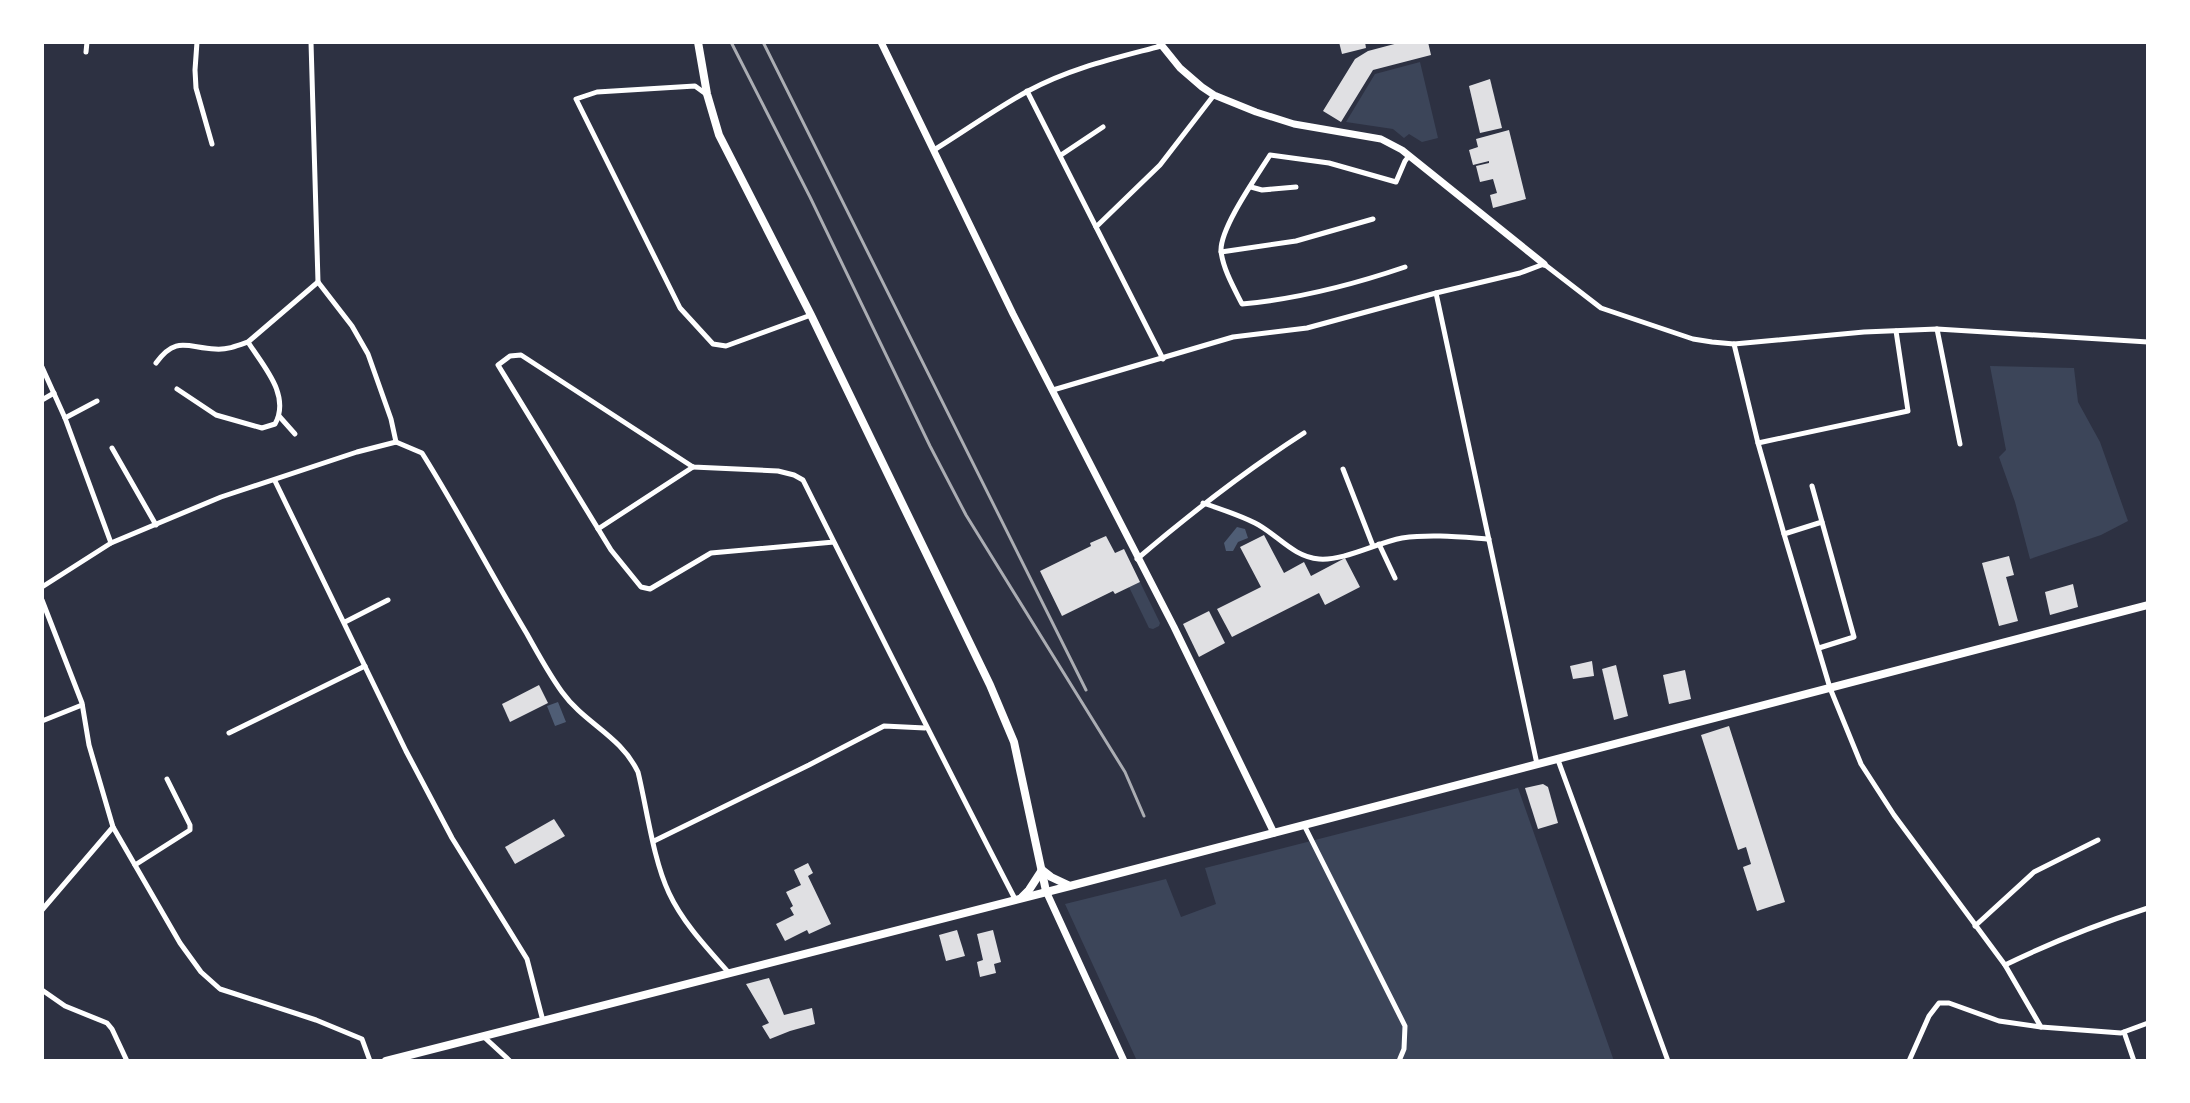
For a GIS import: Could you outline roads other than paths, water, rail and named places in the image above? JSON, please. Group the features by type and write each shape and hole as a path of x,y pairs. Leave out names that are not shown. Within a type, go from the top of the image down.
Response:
{"main road":[{"path":"698,42 712,116 728,154 811,315 1014,742 1046,891"},
{"path":"386,1061 2148,605"},
{"path":"1042,869 1070,886"},
{"path":"1018,898 1036,881 1042,869"}],"street":[{"path":"86,52 87,42"},
{"path":"197,42 196,83 212,144"},
{"path":"311,42 318,282 352,326 368,354 396,442"},
{"path":"881,42 1013,314 1229,737 1274,833"},
{"path":"934,150 1027,91 1062,75 1160,44 1180,68 1214,95 1294,124 1381,139 1410,155 1601,308 1693,339 1734,344 1937,329 2148,342"},
{"path":"707,94 695,86 597,92 576,99 680,308 713,344 726,346 811,315"},
{"path":"1027,91 1163,359"},
{"path":"1096,227 1160,165 1214,95"},
{"path":"1060,156 1103,127"},
{"path":"1405,267 1321,292 1242,304 1221,252 1225,228 1270,155 1329,163 1396,182 1410,155"},
{"path":"1251,187 1262,190 1296,187"},
{"path":"1221,252 1296,241 1373,219"},
{"path":"1053,390 1233,337 1307,328 1520,273 1544,264"},
{"path":"156,363 164,351 182,344 214,349 233,348 248,342 318,282"},
{"path":"1436,293 1537,764"},
{"path":"1937,329 1960,444"},
{"path":"1758,443 1908,411 1896,331"},
{"path":"177,389 216,415 262,428 275,424 279,416 278,390 248,342"},
{"path":"1734,344 1758,443 1830,688 1861,764 1894,815 2005,965 2041,1027"},
{"path":"834,542 711,553 650,589 641,587 611,550 498,365 510,356 521,355 693,467 778,471 803,480 834,542 926,728 1018,898"},
{"path":"42,367 65,418 111,543"},
{"path":"42,400 54,393"},
{"path":"65,418 97,401"},
{"path":"279,416 295,434"},
{"path":"1137,559 1203,503 1304,433"},
{"path":"42,587 111,543 221,497 396,442 422,453 563,693 631,758 638,772 663,879 690,927 729,973"},
{"path":"112,448 156,525"},
{"path":"598,529 693,467"},
{"path":"1343,469 1376,545 1395,578"},
{"path":"275,481 396,731 452,838 527,959 543,1021"},
{"path":"1812,486 1854,637 1819,648"},
{"path":"1203,503 1253,522 1291,549 1320,560 1404,538 1489,539"},
{"path":"1784,534 1822,522"},
{"path":"42,600 82,705 89,745 113,827 180,943 201,972 220,989 309,1017 362,1039 370,1061"},
{"path":"345,622 388,600"},
{"path":"229,733 365,666"},
{"path":"42,721 82,705"},
{"path":"654,841 884,726 926,728"},
{"path":"1558,759 1668,1061"},
{"path":"135,865 190,830 167,779"},
{"path":"1304,825 1405,1026 1404,1049 1399,1061"},
{"path":"42,910 113,827"},
{"path":"1975,926 2034,872 2098,840"},
{"path":"1046,891 1124,1061"},
{"path":"2005,965 2067,935 2148,908"},
{"path":"42,990 65,1006 107,1023 127,1061"},
{"path":"1909,1061 1929,1016 1939,1003 1949,1003 1999,1021 2041,1027 2124,1032 2148,1023"},
{"path":"2124,1032 2134,1061"},
{"path":"483,1036 510,1061"}],"railway":[{"path":"731,42 966,515 1125,772 1144,816"},
{"path":"763,42 1086,690"}]}
